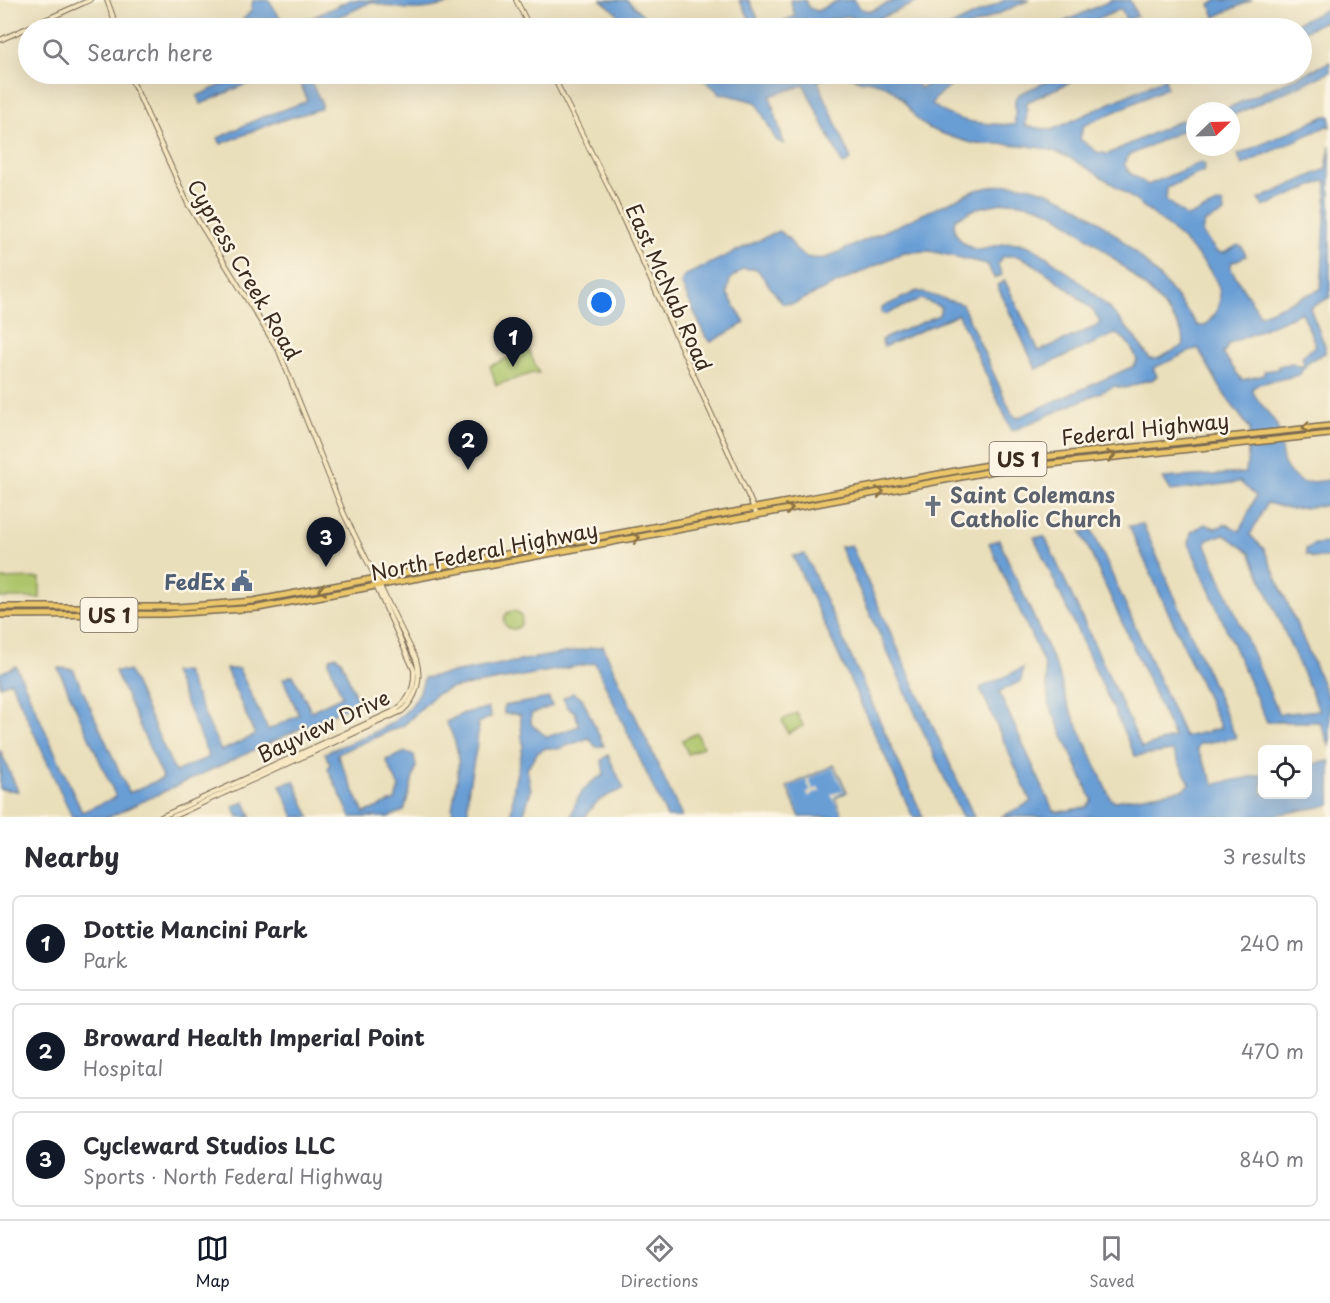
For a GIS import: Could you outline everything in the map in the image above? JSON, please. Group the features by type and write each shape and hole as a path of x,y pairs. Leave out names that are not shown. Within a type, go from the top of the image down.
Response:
{"main road":[{"name":"Federal Highway","path":"753,508 1050,455 1330,426"},
{"name":"Federal Highway","path":"757,515 1040,464 1330,434"},
{"path":"1194,448 1207,438"},
{"path":"1182,449 1194,439"},
{"path":"1057,462 1065,453"},
{"path":"1040,464 1050,455"},
{"path":"848,498 860,488"},
{"path":"837,500 848,490"},
{"name":"North Federal Highway","path":"0,607 194,606 283,597 753,508"},
{"name":"North Federal Highway","path":"0,615 184,614 273,606 757,515"},
{"path":"676,530 685,521"},
{"path":"663,533 673,524"},
{"path":"513,561 516,553"},
{"path":"504,563 516,553"},
{"path":"446,574 453,565"},
{"path":"273,606 283,597"},
{"path":"216,612 226,604"},
{"path":"184,614 194,606"},
{"path":"52,615 60,607"},
{"path":"61,615 72,607"}],"street":[{"path":"50,18 90,0"},
{"path":"107,0 113,18"},
{"path":"516,0 525,18"},
{"path":"0,40 18,32"},
{"name":"Cypress Creek Road","path":"132,84 188,204 279,351 327,473 376,579"},
{"name":"East McNab Road","path":"557,84 611,192 757,515"},
{"name":"Bayview Drive","path":"161,817 323,746 402,706 414,683 411,660 376,579"},
{"name":"Bayview Drive","path":"172,817 188,807"}],"green space":[{"path":"528,349 539,373 496,385 490,366"},
{"path":"40,578 40,598 0,598 0,579"},
{"path":"513,611 519,614 522,620 519,626 513,629 507,626 504,620 507,614"},
{"path":"797,713 803,726 788,733 782,720"},
{"path":"697,733 703,747 688,754 682,740"}],"water":[{"path":"253,0 269,0 280,18 244,18 251,11"},
{"path":"350,0 464,0 418,9 397,8 371,2 335,18 312,18"},
{"path":"601,0 627,0 647,18 620,18"},
{"path":"739,0 749,0 758,18 749,18"},
{"path":"790,0 805,0 809,8 817,11 839,0 854,0 861,9 871,11 895,0 922,0 881,18 847,16 791,18 795,16"},
{"path":"1005,0 1029,0 989,18 968,18"},
{"path":"1112,0 1130,0 1137,16 1126,18 1121,9 1101,18 1072,18"},
{"path":"1218,0 1252,0 1215,17 1210,4"},
{"path":"1330,8 1330,19 1312,27 1312,18 1308,18"},
{"path":"1330,62 1330,72 1312,80 1312,70"},
{"path":"223,84 246,84 201,104 197,96"},
{"path":"300,84 312,84 322,104 320,109 273,123 221,144 218,138 260,118 305,102 307,99"},
{"path":"709,84 819,84 851,159 843,165 804,85 770,96 784,144 776,140 756,102 720,93"},
{"path":"880,84 917,84 920,88 929,84 955,84 940,93 932,104 951,116 971,122 1015,125 1015,99 1019,94 1041,84 1066,84 1027,102 1026,126 1052,130 1152,84 1166,84 1167,88 1083,126 1080,139 1097,152 1108,154 1181,120 1186,123 1185,129 1128,156 1124,164 1129,172 1148,185 1201,162 1205,165 1204,171 1167,188 1166,200 1187,217 1219,203 1223,204 1224,213 1204,223 1202,233 1217,252 1224,253 1238,245 1242,247 1246,256 1231,263 1231,269 1260,315 1321,289 1327,182 1324,181 1263,207 1259,199 1326,169 1330,146 1330,297 1310,308 1325,346 1325,353 1309,361 1299,375 1259,384 1253,388 1253,392 1277,426 1282,456 1287,469 1302,483 1330,480 1330,505 1292,509 1267,503 1250,535 1264,549 1330,701 1330,747 1320,722 1267,722 1189,544 1191,532 1205,524 1216,528 1226,524 1240,531 1256,496 1240,482 1171,491 1163,478 1246,473 1250,429 1224,394 1198,348 1153,368 1157,376 1152,380 1125,388 1115,386 1012,431 958,314 884,347 881,340 939,315 941,307 921,299 886,314 881,313 881,308 917,291 962,304 1012,414 1017,418 1134,366 1137,361 1134,353 1126,341 1115,334 1036,369 997,285 1005,281 1039,351 1100,323 1089,307 1052,276 1020,257 1001,258 998,265 1002,275 994,278 987,264 930,251 904,252 793,304 782,303 757,269 742,269 730,280 727,293 745,323 711,342 705,336 681,283 684,276 778,231 790,240 800,254 806,257 826,258 976,190 1007,184 1026,186 1050,193 1075,205 1099,222 1145,262 1198,326 1205,326 1215,314 1220,295 1211,272 1173,231 1120,190 1094,172 1053,151 1031,146 974,144 938,132 917,119 895,92","holes":["1007,202 1027,204 1047,210 1061,218 1129,272 1170,314 1181,332 1183,346 1157,359 1150,359 1109,308 1073,276 1040,252 1019,243 978,250 968,246 957,235 955,219 977,208","1302,312 1316,346 1302,356 1304,364 1301,367 1292,363 1278,366 1278,369 1264,371 1264,375 1242,380 1223,354 1229,344","1224,534 1250,553 1319,710 1279,714 1206,545 1207,540"]},
{"path":"1281,84 1303,84 1240,112 1240,102"},
{"path":"1325,116 1330,116 1330,127 1327,126 1242,165 1238,156"},
{"path":"1143,524 1236,738 1199,744 1197,749 1214,784 1258,776 1258,799 1312,799 1312,764 1330,761 1330,805 1264,817 1001,817 1031,802 980,688 1023,668 1021,681 999,692 1053,810 1058,812 1087,807 1092,800 1049,704 1044,664 989,543 999,540 1059,674 1066,700 1111,799 1115,801 1184,789 1190,784 1173,751 1135,756 1034,537 1045,537 1142,748 1174,737 1081,532 1092,530 1185,737 1221,728 1129,526"},
{"path":"1330,543 1330,557 1313,558 1306,554 1306,549 1315,544"},
{"path":"851,545 974,817 962,817 840,547"},
{"path":"805,554 923,817 913,817 793,556"},
{"path":"603,646 682,817 667,817 595,663 448,689 436,694 404,725 337,754 364,813 395,800 399,787 386,760 406,752 414,755 416,767 404,811 388,817 351,817 328,769 330,764 325,753 371,734 399,718 419,694 424,678"},
{"path":"336,656 341,660 358,702 109,817 72,817 11,682 0,686 0,673 16,666 82,812 116,797 58,668 73,669 129,793 163,778 115,671 129,671 175,772 209,757 173,672 185,671 221,751 255,735 226,669 239,669 268,730 299,715 283,679 293,675 311,711 342,696 329,663 330,658"},
{"path":"573,693 582,698 604,746 596,747 589,738 558,749 546,748 537,753 527,769 531,790 523,817 511,817 514,785 523,746 520,714 504,714 504,706 549,698 552,706 531,714 531,724 547,737 579,726 575,712 567,707 563,698"},
{"path":"488,708 491,717 478,723 477,747 468,793 469,817 453,817 458,755 446,722 464,713"},
{"path":"0,750 18,791 0,789"},
{"path":"608,755 624,789 602,799 585,817 571,817 582,792 591,782 604,775 602,760"},
{"path":"834,765 847,792 835,798 843,817 800,817 787,787"},
{"path":"294,781 310,817 294,817 280,785"},
{"path":"245,802 251,817 238,817 233,806"}],"pier":[{"path":"834,767 845,791 834,797 843,817 831,794 844,791 833,768 809,779 813,790 818,788 820,792 814,792 814,795 812,793 809,797 807,793 811,791 806,780 789,787 802,817 788,787"}],"place":[{"name":"Dottie Mancini Park","path":"513,367"},
{"name":"Broward Health Imperial Point","path":"468,470"},
{"name":"Saint Colemans Catholic Church","path":"933,506"},
{"name":"Cycleward Studios LLC","path":"326,567"},
{"name":"FedEx","path":"242,581"}]}
